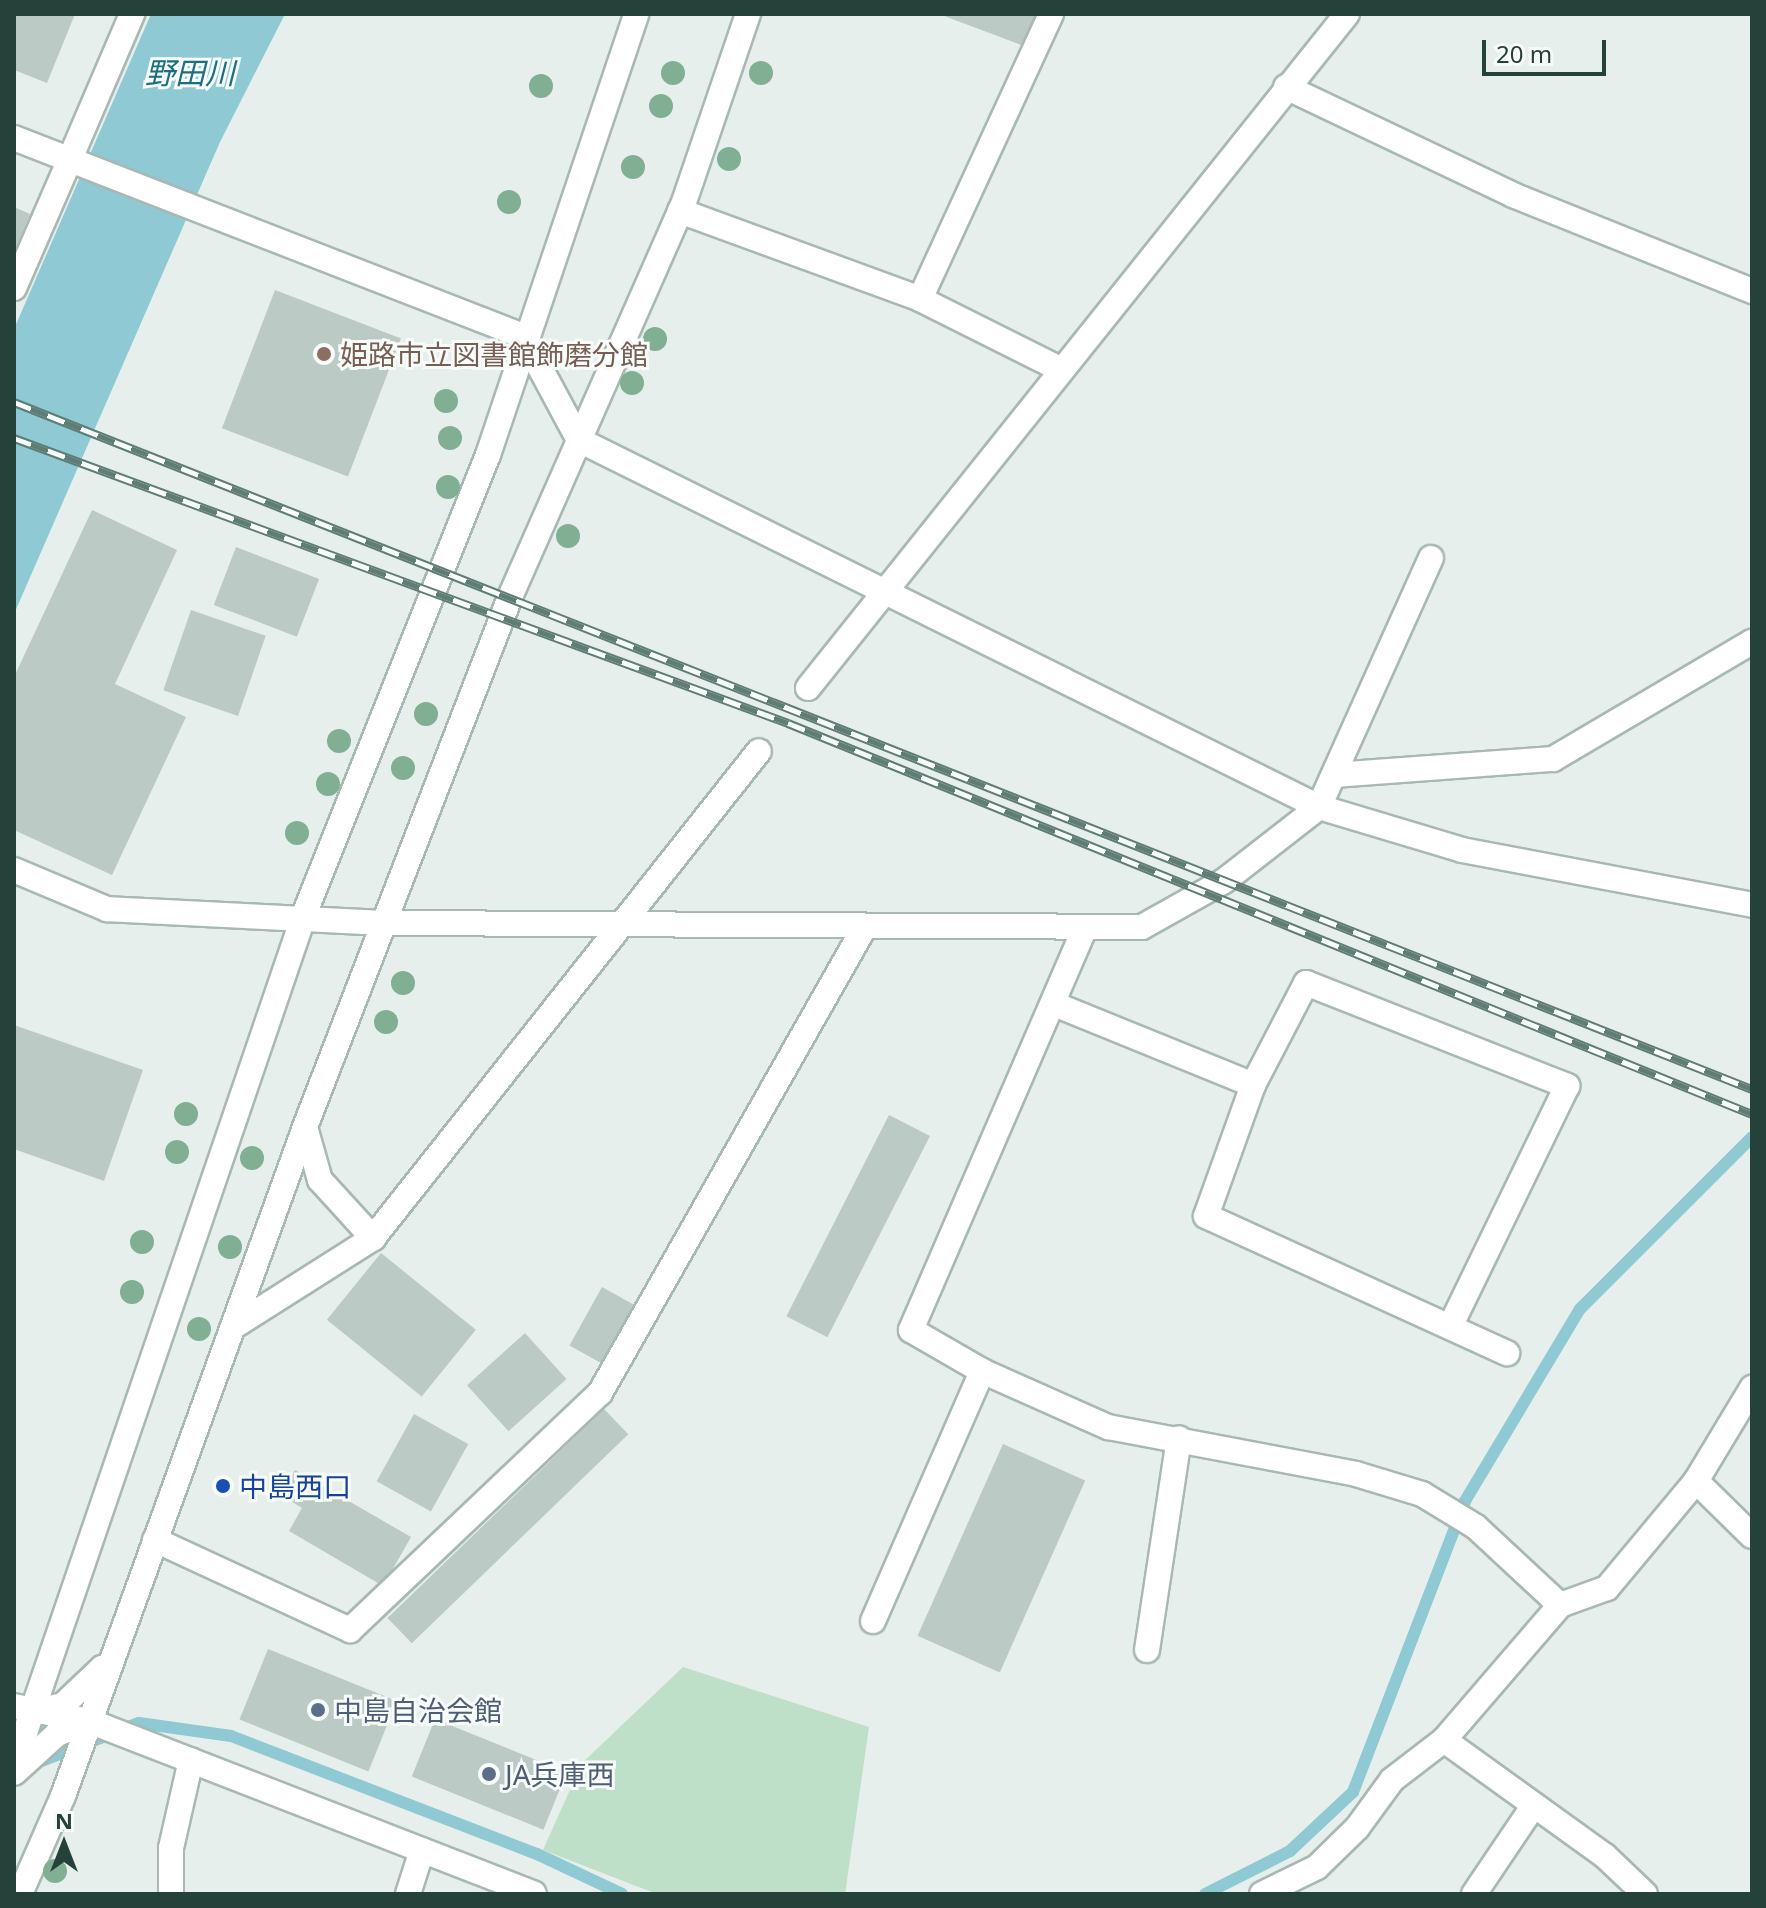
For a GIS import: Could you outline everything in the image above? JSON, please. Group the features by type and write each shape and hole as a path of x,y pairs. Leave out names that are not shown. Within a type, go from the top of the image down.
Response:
{"street":[{"path":"14,288 132,14"},
{"path":"14,1765 23,1709 304,915 472,498 523,336 636,14"},
{"path":"20,1894 89,1721 305,1127 387,923 510,597 680,211 748,14"},
{"path":"920,299 1051,14"},
{"path":"808,688 1060,369 1347,14"},
{"path":"1286,87 1513,195 1752,291"},
{"path":"14,138 221,215 523,336 579,440 1319,807 1462,850 1752,905"},
{"path":"680,211 920,299 1060,369"},
{"path":"14,870 107,909 304,915 387,923 625,919 864,928 1084,930 1142,927 1224,881 1319,807 1431,558"},
{"path":"1334,775 1553,759 1752,642"},
{"path":"233,1327 373,1238 759,751"},
{"path":"155,1540 350,1630 600,1393 864,928"},
{"path":"1084,930 911,1330 982,1371 1108,1427 1179,1438 1356,1474 1422,1494 1476,1527 1560,1605"},
{"path":"1451,1325 1567,1086 1306,983 1253,1085 1206,1216 1507,1353"},
{"path":"1054,1004 1253,1085"},
{"path":"305,1127 320,1180 373,1238"},
{"path":"873,1621 982,1371"},
{"path":"1262,1894 1317,1867 1357,1828 1392,1780 1444,1740 1560,1605 1607,1588 1696,1481 1752,1388"},
{"path":"1147,1650 1179,1438"},
{"path":"1696,1481 1752,1536"},
{"path":"23,1709 63,1705 112,1657"},
{"path":"23,1709 89,1721 534,1894"},
{"path":"14,1773 57,1734 89,1721"},
{"path":"1444,1740 1534,1805 1645,1894"},
{"path":"171,1894 171,1848 191,1760"},
{"path":"1474,1894 1534,1805"},
{"path":"408,1894 422,1850"}],"green space":[{"path":"683,1667 869,1727 845,1894 657,1894 543,1850 582,1763"}],"water":[{"name":"野田川","path":"151,14 285,14 220,142 14,614 14,329"}],"building":[{"path":"14,14 75,14 47,83 14,70"},
{"path":"939,14 1045,14 1032,49"},
{"path":"14,207 30,214 14,253"},
{"path":"275,290 401,338 348,477 222,428"},
{"path":"92,510 177,550 115,684 186,717 112,875 14,830 14,677"},
{"path":"236,547 319,579 297,637 214,605"},
{"path":"191,610 266,636 238,716 163,690"},
{"path":"14,1025 143,1070 104,1181 14,1149"},
{"path":"889,1115 930,1136 827,1337 786,1316"},
{"path":"381,1253 476,1330 422,1397 327,1320"},
{"path":"602,1287 634,1305 602,1364 570,1346"},
{"path":"525,1333 566,1379 509,1431 467,1385"},
{"path":"604,1409 628,1434 412,1643 387,1618"},
{"path":"414,1414 468,1444 431,1511 377,1481"},
{"path":"1003,1444 1085,1481 1000,1672 918,1636"},
{"path":"295,1470 411,1537 383,1586 289,1531 302,1508 280,1494"},
{"name":"中島自治会館","path":"268,1649 397,1701 368,1772 240,1719"},
{"name":"JA兵庫西","path":"435,1719 567,1772 543,1830 412,1776"}],"waterway":[{"path":"1205,1894 1290,1851 1353,1792 1465,1501 1580,1309 1752,1137"},
{"path":"29,1766 139,1723 231,1736 537,1854 622,1894"}],"railway":[{"path":"14,402 1752,1089"},
{"path":"14,438 788,723 1752,1114"}],"place":[{"name":"姫路市立図書館飾磨分館","path":"324,354"},
{"name":"中島西口","path":"223,1486"},
{"name":"中島自治会館","path":"318,1710"},
{"name":"JA兵庫西","path":"489,1774"}]}
